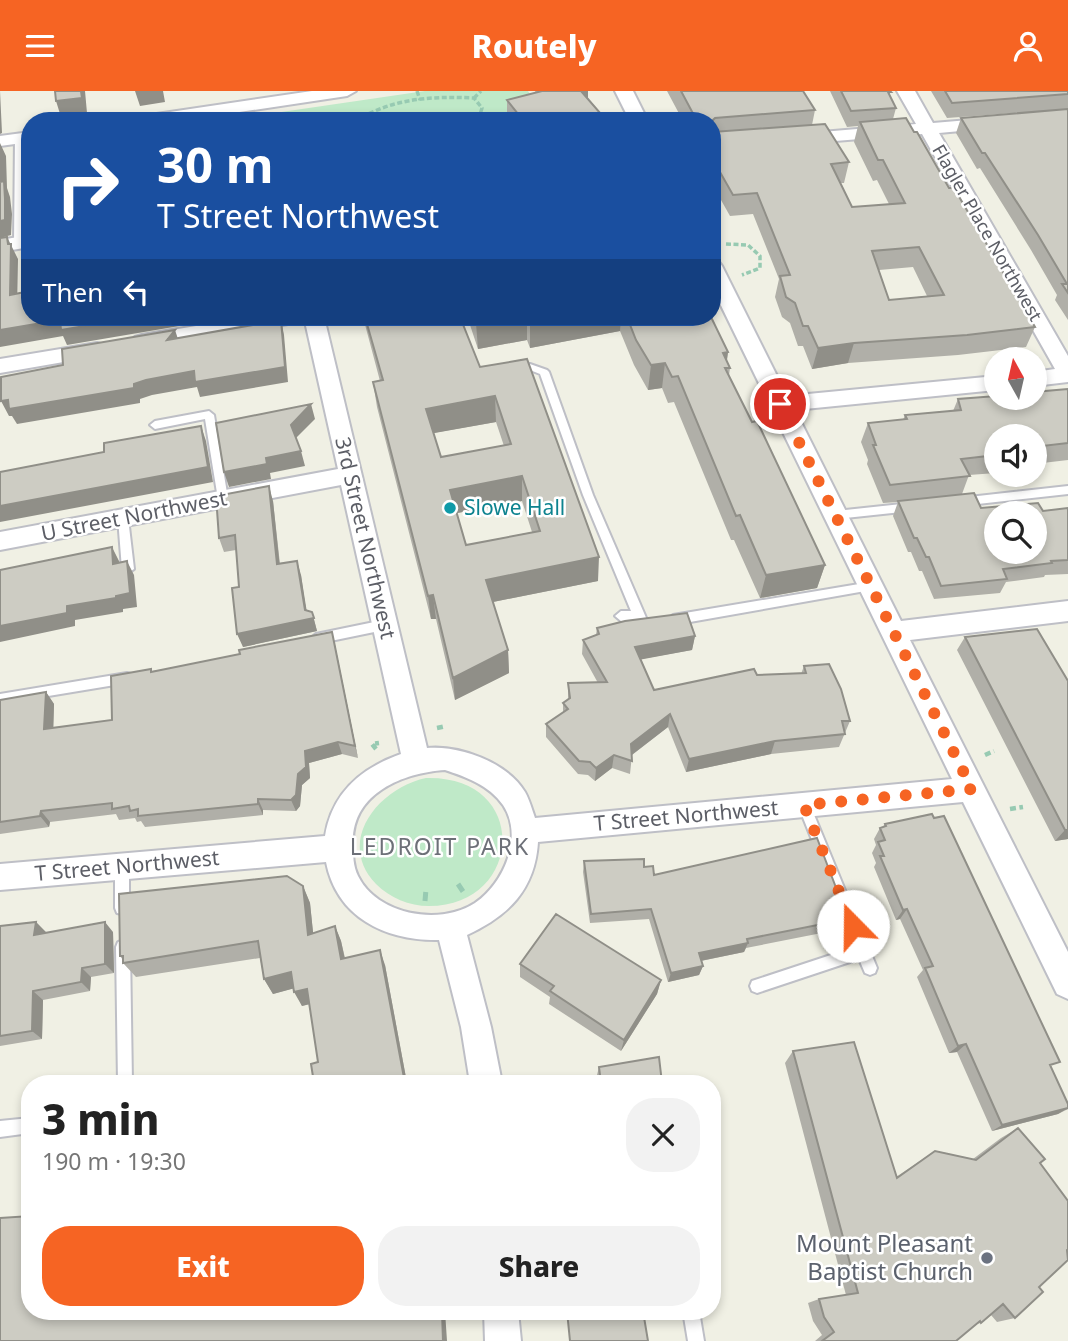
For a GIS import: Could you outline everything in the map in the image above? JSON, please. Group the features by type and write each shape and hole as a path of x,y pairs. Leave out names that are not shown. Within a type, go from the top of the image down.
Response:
{"street":[{"path":"204,112 347,91"},
{"path":"624,91 634,112"},
{"name":"Flagler Place Northwest","path":"906,91 1068,375"},
{"path":"777,140 1012,121"},
{"path":"0,141 21,138"},
{"path":"721,284 972,789 1057,937 1068,984"},
{"path":"0,366 117,347 206,326"},
{"name":"3rd Street Northwest","path":"316,326 416,759"},
{"path":"1047,377 1068,375"},
{"path":"780,404 984,384"},
{"name":"U Street Northwest","path":"0,541 350,475"},
{"path":"893,632 1068,611"},
{"path":"444,758 463,761 493,775 514,797 526,831 525,854 512,885 493,906 450,926 421,929 402,925 369,909 346,882 337,848 340,826 347,809 364,787 388,769 416,759 444,758"},
{"name":"T Street Northwest","path":"526,831 972,789"},
{"name":"T Street Northwest","path":"0,877 337,848"},
{"path":"450,926 476,1027 484,1075"},
{"path":"502,1320 503,1341"}],"lane":[{"path":"16,243 21,177"},
{"path":"499,373 530,367 544,372 588,495 643,625 871,586"},
{"path":"155,425 209,415 223,499"},
{"path":"947,503 1068,490"},
{"path":"836,515 920,506"},
{"path":"123,518 128,569"},
{"path":"621,616 640,616"},
{"path":"308,641 384,625"},
{"path":"0,699 145,675"},
{"path":"804,805 870,968"},
{"path":"122,866 125,1075"},
{"path":"757,986 863,951"},
{"path":"0,1129 21,1126"},
{"path":"692,1320 696,1341"}],"path":[{"path":"417,91 420,100"},
{"path":"376,112 420,100 474,98 481,91"},
{"path":"474,98 482,108 481,112"},
{"path":"726,244 748,245 760,256 760,268 742,275"},
{"path":"437,728 446,726"},
{"path":"1009,809 1023,807"},
{"path":"458,884 464,893"},
{"path":"424,902 426,889"}],"green space":[{"path":"425,91 528,91 541,112 282,112"},
{"path":"426,778 460,783 484,797 498,817 503,841 497,865 483,886 460,900 422,906 407,903 381,889 364,868 360,851 361,834 379,805 393,793"}],"building":[{"path":"55,91 81,91 82,98 56,101"},
{"path":"542,91 581,91 599,112 516,112 507,100"},
{"path":"681,91 803,91 815,110 721,118 721,112 692,112"},
{"path":"841,91 890,91 888,92 896,108 851,111"},
{"path":"945,91 1068,91 1068,94 952,103"},
{"path":"1068,109 1068,293 1062,284 1067,284 1038,235 961,118"},
{"path":"906,118 949,188 954,188 1035,327 818,348 808,326 803,326 795,303 786,297 780,276 790,275 757,193 733,195 721,174 721,131 825,124 849,162 831,164 852,207 905,203 883,160 878,160 860,122","holes":["919,247 944,295 889,300 872,251"]},
{"path":"4,181 5,220 0,221 0,182"},
{"path":"7,237 8,244 11,244 10,295 21,293 21,326 24,326 0,330 0,238"},
{"path":"61,326 85,326 61,330"},
{"path":"247,326 282,326 285,367 195,382 194,371 146,380 134,384 134,388 9,409 8,400 1,401 1,377 63,365 62,349 175,330 167,340"},
{"path":"368,326 464,326 480,367 527,359 599,557 486,580 508,650 453,678 433,595 428,596 373,382 383,380","holes":["495,396 511,444 441,457 426,409","522,476 540,531 466,545 450,490"]},
{"path":"631,326 715,326 728,352 723,353 730,368 725,368 752,422 757,421 825,565 766,575 740,515 736,516 678,376 672,377 665,363 651,365"},
{"path":"1068,389 1068,443 1047,445 1047,424 984,424 984,456 961,459 970,476 890,485 873,445 876,445 868,423 907,419 905,415 961,410 958,399 984,397 984,410 1047,410 1047,391"},
{"path":"311,404 291,425 301,451 266,458 267,464 224,472 216,423"},
{"path":"201,426 208,467 0,506 0,472 104,452 104,443"},
{"path":"269,486 277,564 297,561 305,610 312,612 314,618 237,634 232,588 239,587 235,535 219,538 216,496"},
{"path":"974,493 981,508 984,508 984,564 1044,564 1003,569 1007,579 941,586 929,557 926,557 917,538 914,538 898,501"},
{"path":"1068,508 1068,560 1051,561 1052,563 1047,564 1047,511"},
{"path":"112,547 113,564 127,561 130,593 67,606 67,613 0,626 0,570"},
{"path":"687,613 695,636 635,647 654,690 754,669 757,675 806,673 804,666 829,664 841,689 850,721 842,721 845,734 775,741 689,759 670,714 631,744 632,761 614,755 596,768 590,762 579,761 546,724 568,709 563,703 570,698 568,683 607,682 583,640 599,634 597,628 625,621"},
{"path":"1037,629 1068,681 1068,830 1065,830 965,637"},
{"path":"332,632 355,746 338,742 305,751 306,767 298,774 296,795 291,800 258,799 258,804 138,816 138,809 130,811 129,806 112,809 112,803 41,811 40,816 0,822 0,700 46,692 44,729 112,720 111,676 151,669 151,672 240,654 239,650"},
{"path":"932,814 934,818 944,816 1060,1062 1050,1065 1068,1108 1002,1125 966,1044 958,1046 925,968 933,966 907,909 903,910 880,856 884,856 878,842 885,840 880,828 886,826 885,824"},
{"path":"817,838 848,919 747,939 748,943 699,953 703,966 671,973 651,909 591,914 584,861 644,859 644,867 653,866 654,875"},
{"path":"287,876 303,886 308,935 335,926 341,959 380,950 403,1075 313,1075 311,1064 318,1062 307,989 294,992 291,972 264,979 258,941 123,963 123,956 120,956 119,894"},
{"path":"556,914 661,980 624,1040 550,991 554,986 520,964"},
{"path":"36,922 34,935 105,922 105,964 82,968 81,982 33,991 32,1031 0,1036 0,926"},
{"path":"854,1042 897,1178 935,1151 976,1160 1018,1128 1045,1159 1040,1163 1068,1201 1068,1260 1039,1287 1043,1292 1015,1318 1003,1304 956,1341 822,1341 834,1332 824,1317 819,1299 858,1293 793,1051"},
{"path":"659,1057 661,1075 600,1075 599,1067"},
{"path":"21,1217 21,1320 442,1320 443,1341 0,1341 0,1218"},
{"path":"568,1320 644,1320 648,1341 570,1341"}],"place":[{"name":"Slowe Hall","path":"450,508"},
{"name":"Mount Pleasant Baptist Church","path":"987,1258"}],"district":[{"name":"LEDROIT PARK","path":"440,847"}],"route":[{"path":"780,404 972,789 804,805 853,926"}]}
